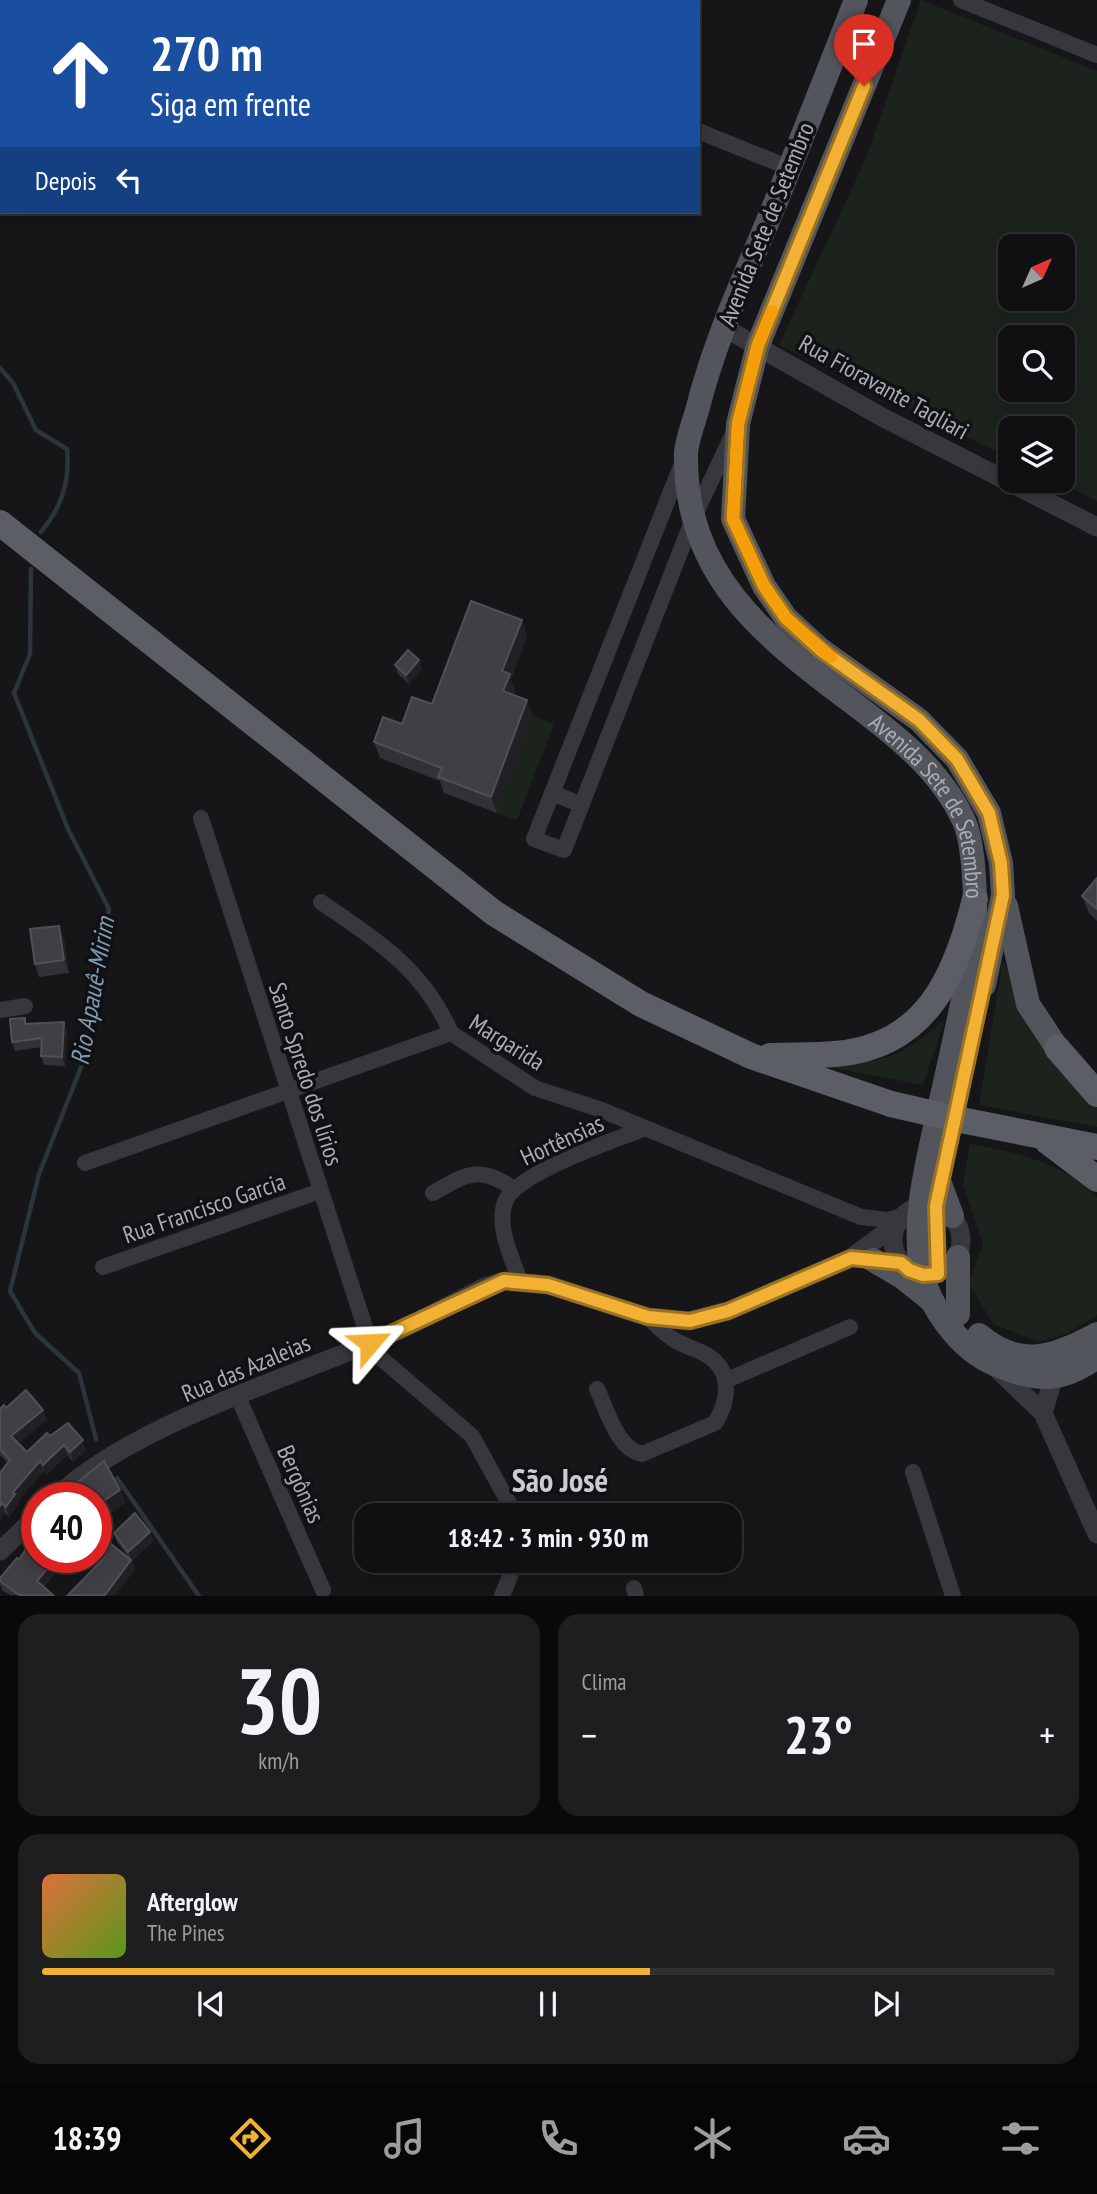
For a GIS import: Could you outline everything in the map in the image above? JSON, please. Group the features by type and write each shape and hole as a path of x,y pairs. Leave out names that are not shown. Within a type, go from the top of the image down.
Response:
{"highway":[{"path":"0,523 494,914 642,1004 751,1056 891,1104 1010,1131 1097,1147"},
{"path":"751,1056 837,1054 872,1045 901,1031 934,1004 949,980 965,940 975,899"},
{"path":"1057,1048 1097,1094"},
{"path":"1044,1138 1097,1180"}],"main road":[{"name":"Avenida Sete de Setembro","path":"856,0 790,168 723,327 686,452 693,519 733,598 773,642 899,738 938,777 965,824 977,923 974,953 925,1203 931,1274 958,1338 992,1364 1037,1379 1054,1376 1097,1357"},
{"name":"Avenida Sete de Setembro","path":"899,0 758,345 738,424 733,519 764,586 786,618 821,650 919,720 957,759 989,813 1001,863 1003,895 1028,1004 1057,1048"},
{"path":"790,168 824,182"},
{"name":"Avenida Sete de Setembro","path":"925,1203 1003,895"},
{"path":"862,1259 902,1277 947,1309 958,1257"},
{"name":"Avenida Sete de Setembro","path":"947,1309 984,1340 1003,1350 1032,1358 1061,1354 1097,1334"}],"street":[{"path":"961,0 1097,55"},
{"path":"700,132 790,168"},
{"name":"Rua Fioravante Tagliari","path":"723,327 882,417 1097,527"},
{"name":"Avenida Sete de Setembro","path":"686,452 534,839 564,850 693,519 738,424"},
{"path":"552,793 582,805"},
{"name":"Santo Spredo dos lírios","path":"201,818 370,1343"},
{"path":"321,902 376,942 426,986 451,1033"},
{"path":"0,1010 25,1006"},
{"name":"Margarida","path":"85,1163 451,1033 535,1088 599,1109 861,1217 888,1220 925,1203"},
{"name":"Hortênsias","path":"520,1282 505,1239 503,1219 505,1203 513,1188 587,1150 643,1129"},
{"path":"433,1193 463,1176 481,1173 495,1176 513,1188"},
{"name":"Rua Francisco Garcia","path":"103,1267 320,1191"},
{"path":"925,1203 961,1233 958,1257 949,1268 931,1274 909,1270 901,1263 893,1245 894,1230 925,1203"},
{"name":"Rua das Azaleias","path":"75,1482 98,1464 150,1435 370,1343 485,1287 504,1281 548,1285 648,1317 690,1321 709,1317 862,1259 925,1203"},
{"name":"Rua das Azaleias","path":"862,1259 901,1263"},
{"path":"597,1389 624,1445 632,1452 642,1454 715,1423 727,1398 727,1380 710,1357 676,1341 648,1317"},
{"path":"727,1380 850,1327"},
{"path":"370,1343 382,1359 472,1436 509,1503"},
{"path":"992,1364 1043,1413 1097,1534"},
{"path":"1043,1413 1054,1376"},
{"name":"Bergônias","path":"238,1397 323,1590"},
{"path":"913,1472 953,1595"},
{"path":"0,1551 21,1531"},
{"path":"502,1595 511,1573"}],"shaded area":[{"path":"921,0 1097,71 1097,501 1075,490 1075,416 998,416 998,452 779,345 866,158"},
{"path":"533,716 554,724 517,820 497,813"},
{"path":"1003,960 1036,1038 1097,1105 1097,1127 979,1105"},
{"path":"945,1020 923,1085 823,1066 877,1060 889,1056 914,1044"},
{"path":"970,1144 1022,1155 1054,1167 1084,1185 1097,1197 1097,1315 1068,1333 1040,1342 993,1324 969,1283 983,1244 963,1184"}],"building":[{"path":"471,601 522,620 502,671 510,674 503,691 527,700 491,797 438,777 442,768 374,742 383,717 402,724 412,697 432,704"},
{"path":"408,650 419,660 406,675 395,665"},
{"path":"1097,878 1097,909 1082,896"},
{"path":"59,926 64,960 35,964 30,929"},
{"path":"25,1018 25,1024 64,1022 62,1057 41,1056 42,1038 12,1042 10,1019"},
{"path":"26,1390 43,1410 11,1436 27,1452 47,1433 50,1436 68,1423 83,1440 70,1452 64,1445 43,1465 40,1461 13,1492 15,1494 6,1507 2,1503 0,1506 0,1473 10,1460 0,1449 0,1409 4,1405 6,1408"},
{"path":"104,1461 120,1490 112,1495 112,1482 78,1482"},
{"path":"135,1513 150,1532 128,1552 114,1533"},
{"path":"112,1545 131,1560 105,1595 68,1595 89,1573 112,1573"},
{"path":"21,1556 21,1573 44,1573 37,1581 53,1595 19,1595 0,1581 17,1558"}],"waterway":[{"name":"Rio Apauê-Mirim","path":"0,368 13,383 36,430 67,449 63,493 41,532"},
{"name":"Rio Apauê-Mirim","path":"31,569 30,654 14,693 68,829 109,909 96,975 87,1052 39,1174 10,1291 35,1333 79,1373 96,1439"},
{"name":"Rio Apauê-Mirim","path":"117,1478 199,1596"}],"slow traffic":[{"path":"772,311 758,345 738,424 733,519 764,586 786,618 831,657"}],"district":[{"name":"São José","path":"560,1480"}],"route":[{"path":"370,1343 485,1287 504,1281 548,1285 648,1317 690,1321 728,1311 851,1258 901,1263 909,1270 923,1275 938,1274 934,1227 936,1206 1003,895 1001,863 989,813 957,759 919,720 821,650 786,618 764,586 733,519 738,424 758,345 864,86"}]}
